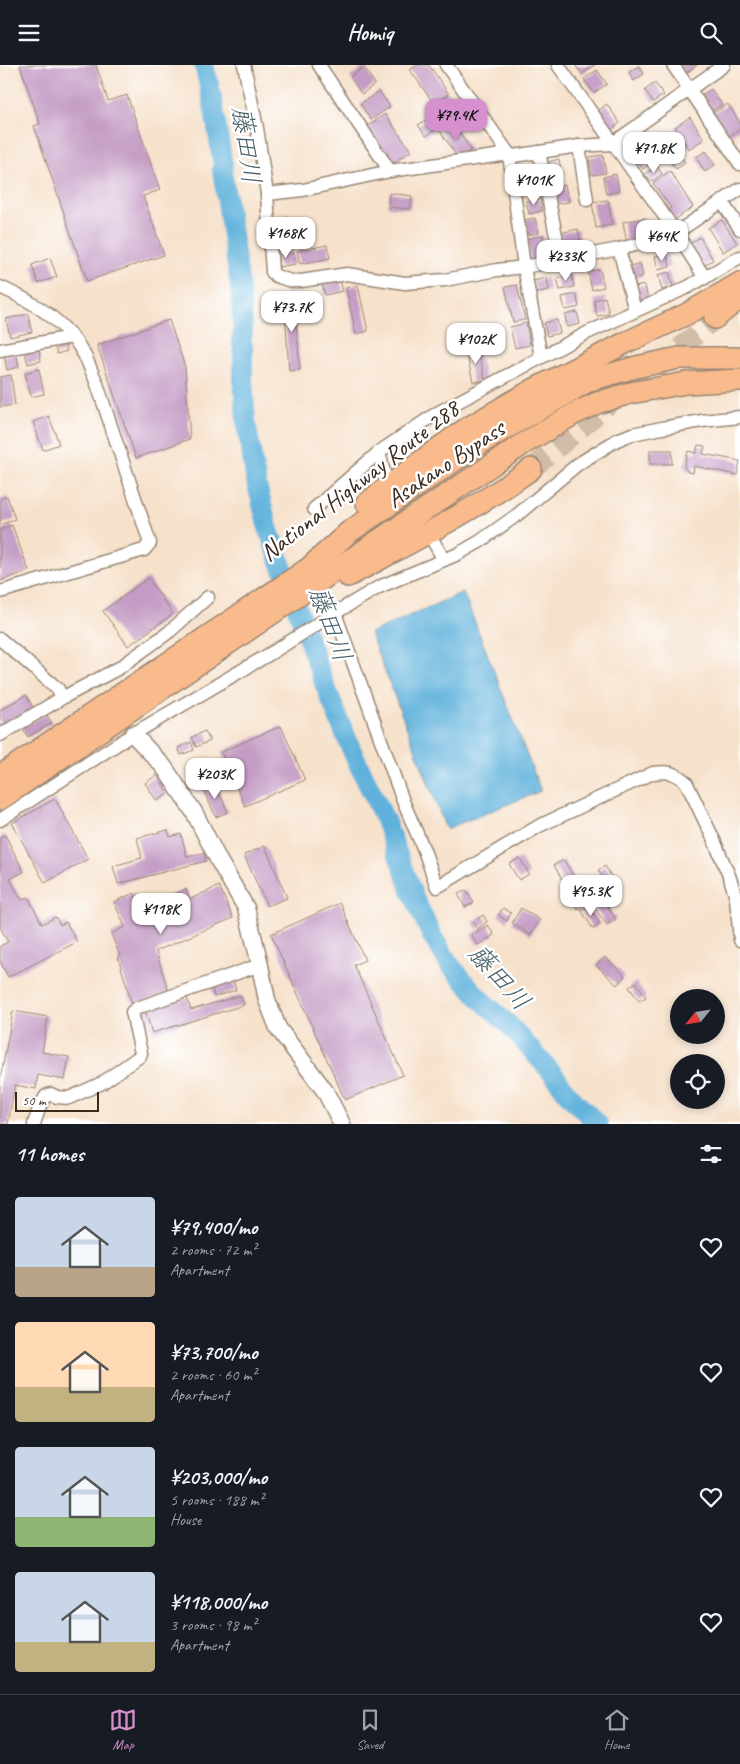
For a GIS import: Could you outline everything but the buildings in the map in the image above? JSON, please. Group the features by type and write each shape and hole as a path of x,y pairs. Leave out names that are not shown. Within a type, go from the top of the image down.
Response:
{"highway":[{"name":"National Highway Route 288","path":"208,647 311,577 329,531 466,429 531,391 687,314 740,283"},
{"path":"715,319 740,297"},
{"name":"Asakano Bypass","path":"311,577 349,532 471,449 590,380 636,367 679,358 740,358"},
{"name":"Asakano Bypass","path":"311,577 523,444 574,414 597,403 630,393 686,383 740,380"},
{"name":"National Highway Route 288","path":"208,647 311,577 348,576 435,530 503,489 531,469"},
{"path":"0,776 208,647"},
{"path":"0,799 208,647"}],"street":[{"path":"244,65 257,128 267,195 272,272 276,277 301,281 346,274 406,283 426,282 524,267 619,249 676,233 740,189"},
{"path":"319,65 390,171"},
{"path":"446,65 513,157 579,146 612,143 724,65"},
{"path":"558,65 706,278"},
{"path":"673,65 740,164"},
{"path":"579,146 588,200"},
{"path":"539,152 560,260"},
{"path":"267,195 303,190 390,171 509,154"},
{"path":"509,154 524,267 541,357"},
{"path":"722,202 740,229"},
{"path":"619,249 635,311"},
{"path":"314,509 379,452 437,413 541,357 706,278 740,257"},
{"path":"0,287 31,302 51,315 72,337 85,356 96,381 150,543 144,550 0,592"},
{"path":"0,350 72,337"},
{"path":"0,820 133,734 273,653 331,615 379,587 444,560 479,542 500,528 578,464 617,440 632,434 662,428 740,417"},
{"path":"379,452 385,477"},
{"path":"432,539 444,560"},
{"path":"0,735 62,697 119,668 169,632 208,597"},
{"path":"331,615 424,849 437,887 555,817 653,773 667,771 679,776 686,782 713,837 736,899 740,940"},
{"path":"0,639 58,689 62,697"},
{"path":"133,734 164,767 194,811 219,861 246,908 267,999 278,1028 325,1091 342,1124"},
{"path":"34,1124 40,1106 46,1096 69,1098 102,1083 140,1056 141,1053 132,1012 137,1008 260,965"}],"water":[{"path":"463,592 541,791 446,829 370,633"}],"waterway":[{"name":"藤田川","path":"204,65 212,98 223,165 222,170 240,286 246,421 256,481 268,528 324,683 352,751 385,820 413,895 432,936 450,965 479,998 509,1025 554,1075 571,1098 598,1124"}],"tunnel":[{"path":"531,469 616,397 658,367 715,318"}]}
